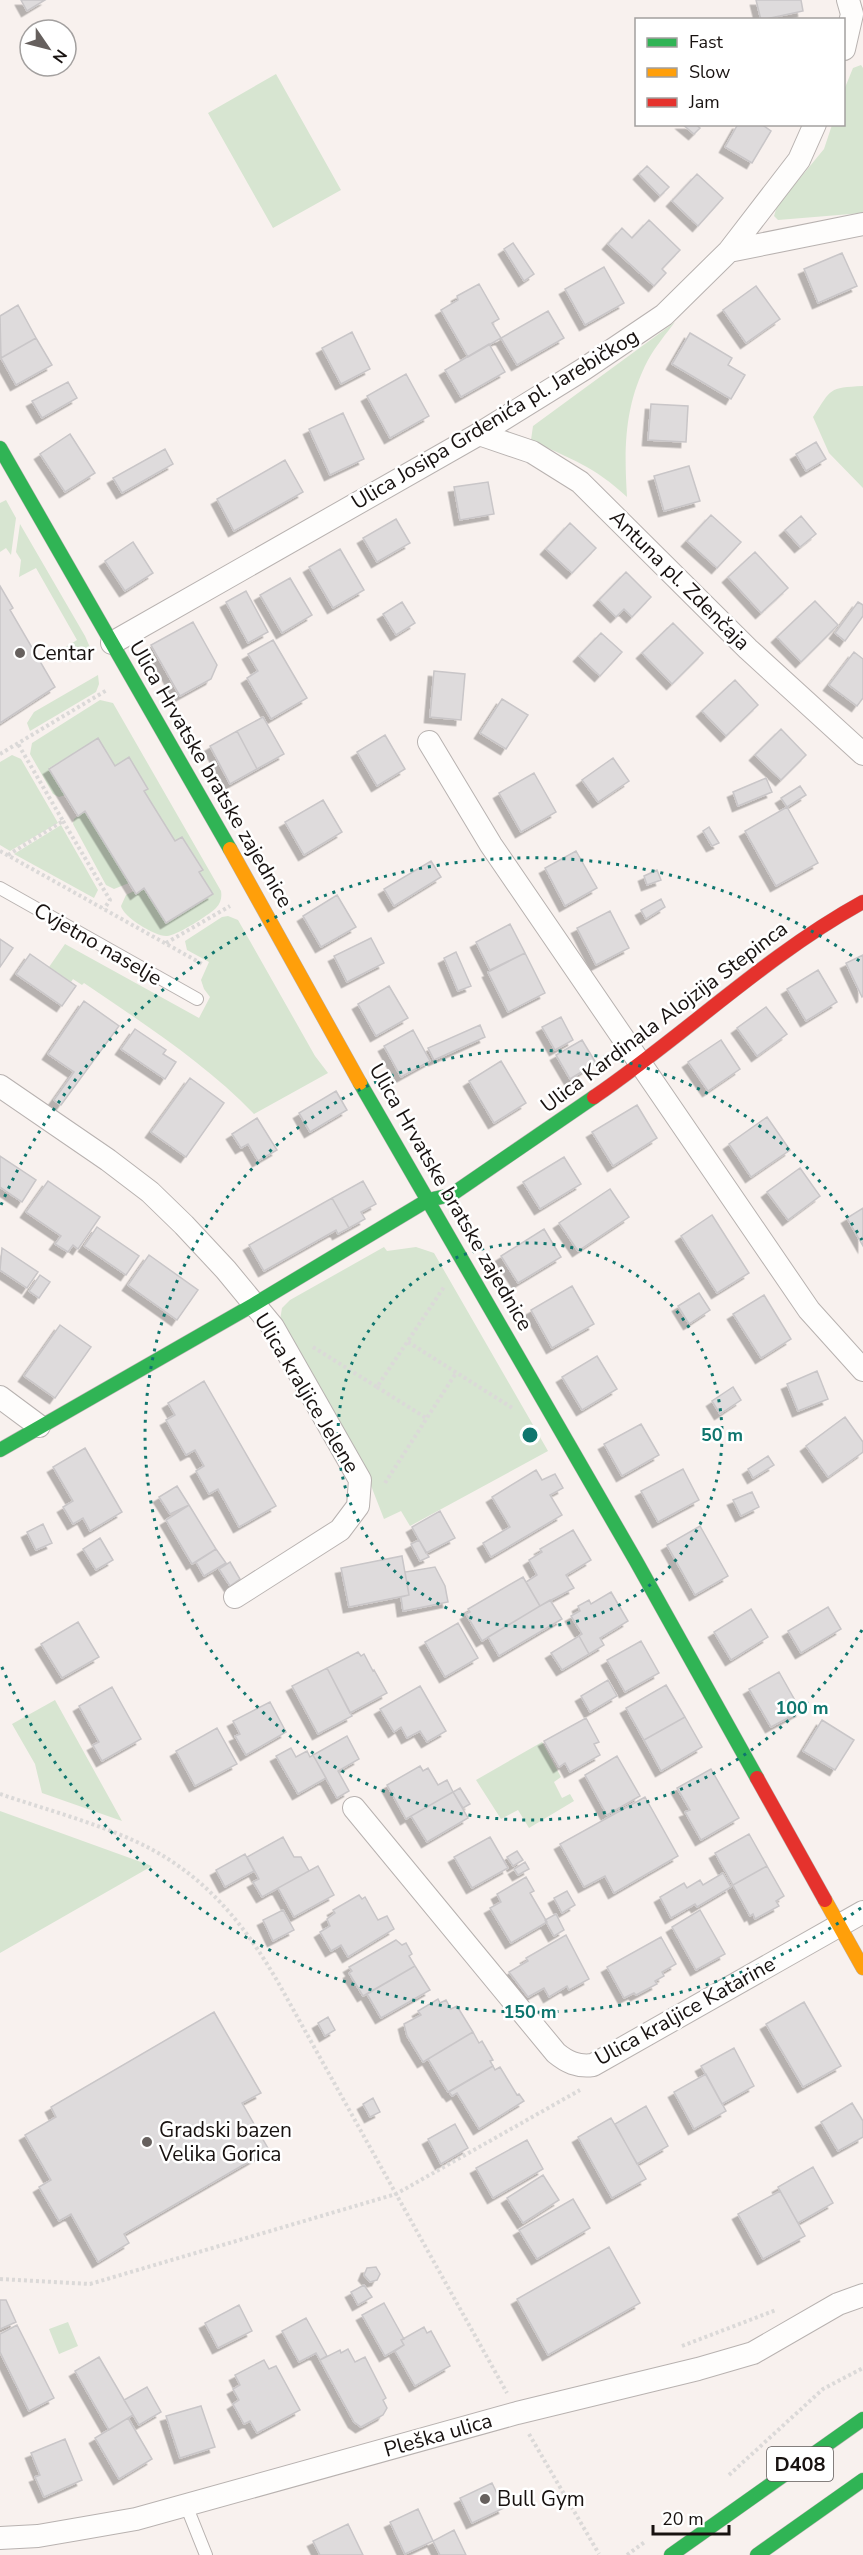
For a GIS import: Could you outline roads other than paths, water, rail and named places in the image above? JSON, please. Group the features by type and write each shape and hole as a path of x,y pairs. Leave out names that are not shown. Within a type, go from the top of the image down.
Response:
{"street":[{"path":"850,7 863,40"},
{"path":"845,37 850,7"},
{"name":"Ulica Josipa Grdenića pl. Jarebičkog","path":"112,643 478,434 584,369 664,315 729,251 799,160 814,126"},
{"path":"729,251 863,224"},
{"name":"Antuna pl. Zdenčaja","path":"478,434 532,452 580,482 748,649 863,754"},
{"name":"Ulica Hrvatske bratske zajednice","path":"0,448 636,1562 863,1968"},
{"path":"429,742 491,845 809,1310 863,1370"},
{"name":"Ulica Kardinala Alojzija Stepinca","path":"428,1200 452,1195 641,1065 757,972 832,919 863,902"},
{"name":"Ulica kraljice Jelene","path":"0,1086 108,1160 150,1192 191,1232 273,1327 360,1480 358,1506 340,1530 235,1597"},
{"name":"Ulica kraljice Jelene","path":"0,1450 253,1305 428,1200"},
{"path":"0,1397 39,1426"},
{"name":"Ulica kraljice Katarine","path":"354,1808 556,2053 573,2064 582,2066 592,2065 863,1912"},
{"name":"Pleška ulica","path":"0,2538 38,2536 136,2519 517,2413 753,2353 838,2304 863,2295"},
{"name":"D408","path":"670,2555 863,2419"},
{"name":"D408","path":"757,2555 863,2480"}],"lane":[{"name":"Cvjetno naselje","path":"0,888 197,999"},
{"path":"186,2505 206,2555"}],"place":[{"name":"Centar","path":"20,653"},
{"name":"Gradski bazen Velika Gorica","path":"147,2142"},
{"name":"Bull Gym","path":"485,2499"}]}
